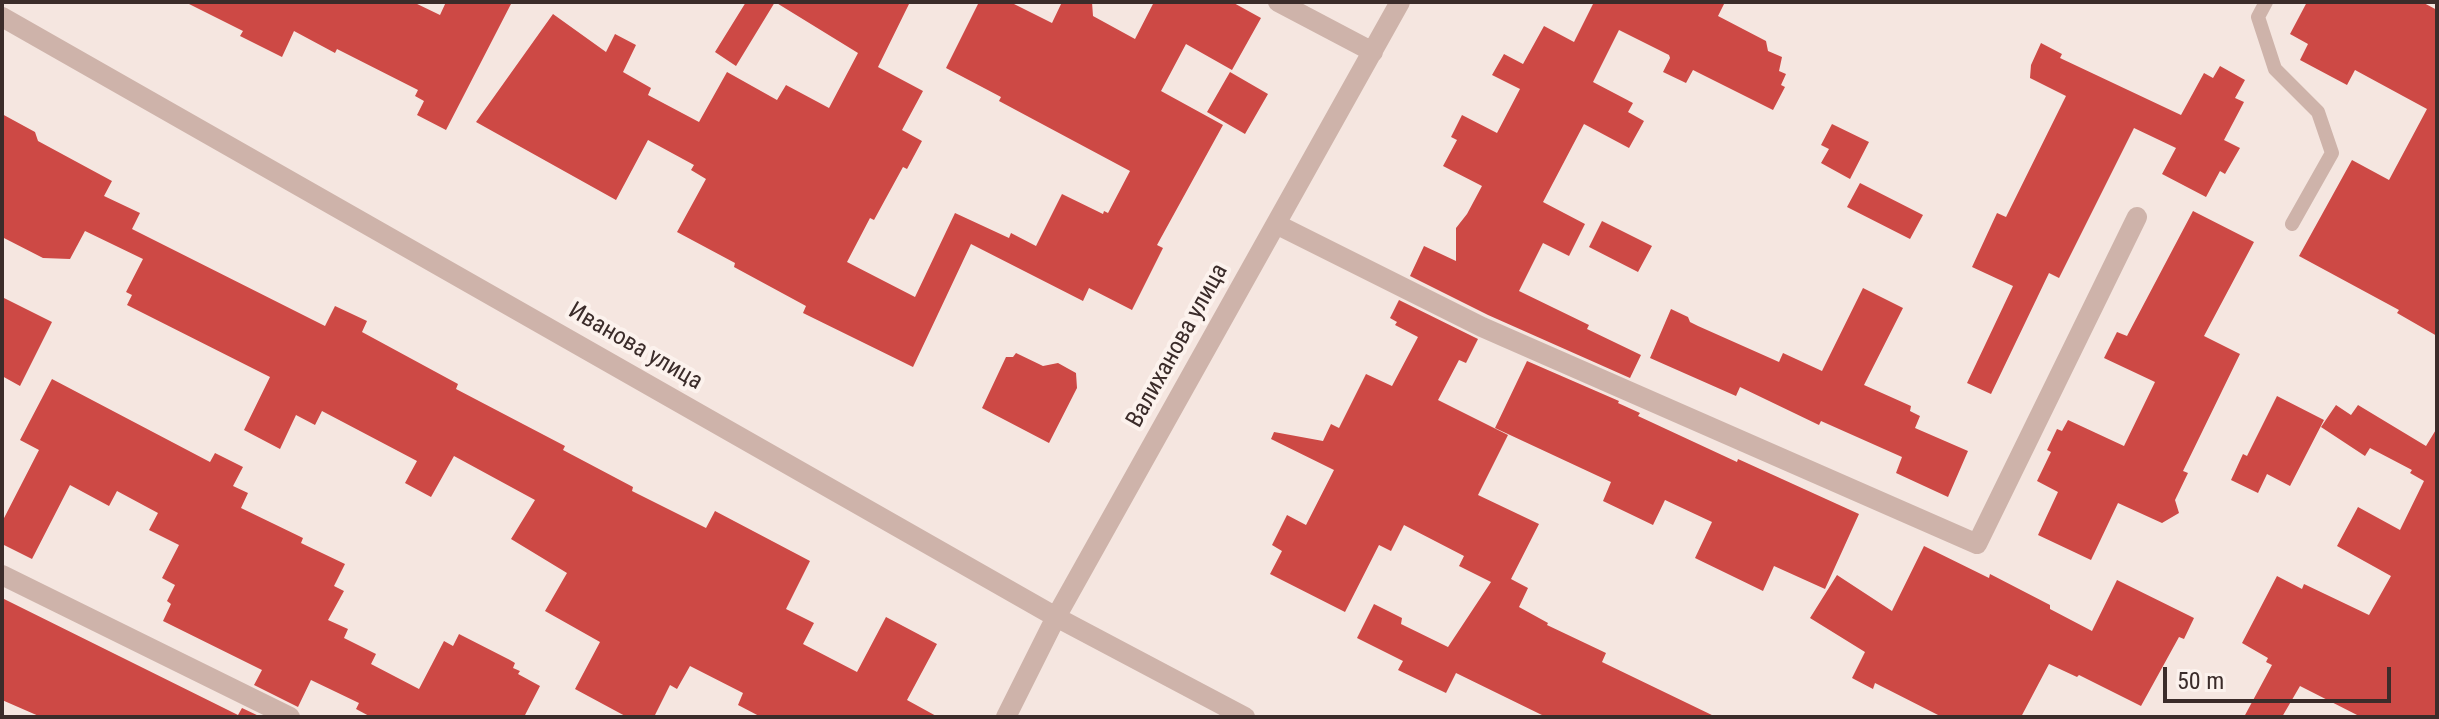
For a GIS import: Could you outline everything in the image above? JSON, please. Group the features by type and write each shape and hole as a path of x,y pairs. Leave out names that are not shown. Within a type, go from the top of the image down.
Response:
{"street":[{"path":"1278,2 1373,52"},
{"name":"Валиханова улица","path":"1006,717 1056,617 1400,2"},
{"name":"Иванова улица","path":"2,17 1056,617 1245,717"},
{"path":"1276,224 1482,327 1977,544 2137,217"},
{"path":"2,575 284,716"}],"lane":[{"path":"2266,2 2258,17 2275,69 2318,112 2332,153 2292,224"}],"building":[{"path":"185,2 413,2 440,15 446,2 512,2 446,130 417,115 424,101 415,96 418,90 337,49 335,53 294,31 282,57 240,36 243,31"},
{"path":"746,2 775,2 736,66 715,52"},
{"path":"775,2 910,2 878,67 923,91 902,130 922,141 907,169 903,167 874,220 870,218 847,262 915,297 955,213 1009,238 1011,233 1036,246 1062,194 1103,214 1104,211 1108,213 1130,171 999,101 1001,97 946,68 979,2 1010,2 1052,23 1062,2 1092,2 1093,16 1135,39 1154,2 1232,2 1261,18 1232,70 1186,44 1161,91 1223,125 1157,245 1163,248 1132,310 1089,288 1083,301 971,244 913,367 803,313 806,306 677,232 706,179 691,170 694,165 648,140 616,200 476,122 553,14 606,52 615,34 636,45 623,72 651,88 648,95 699,122 727,72 777,100 786,85 829,108 858,53"},
{"path":"1594,2 1725,2 1718,16 1766,41 1768,51 1782,57 1779,71 1786,74 1781,85 1785,87 1773,110 1693,70 1686,83 1663,72 1669,55 1619,30 1593,82 1633,103 1628,112 1644,121 1629,148 1584,124 1543,202 1585,224 1569,256 1543,243 1519,291 1589,325 1587,329 1641,355 1630,378 1488,315 1410,276 1424,246 1456,261 1456,228 1482,186 1443,166 1457,140 1451,137 1462,115 1497,133 1520,89 1492,75 1504,54 1523,64 1544,26 1574,42"},
{"path":"2307,2 2422,2 2437,10 2437,336 2397,313 2399,310 2299,256 2352,160 2389,180 2427,109 2355,70 2347,85 2300,60 2308,44 2290,34"},
{"path":"2041,43 2062,54 2060,58 2181,115 2204,73 2213,78 2220,66 2245,80 2235,98 2244,102 2224,140 2240,148 2225,174 2220,171 2206,197 2162,174 2176,148 2134,128 2059,278 2049,273 1991,394 1967,383 2013,286 1972,267 1997,213 2006,217 2066,96 2030,78 2031,65"},
{"path":"1230,72 1268,94 1245,134 1207,112"},
{"path":"2,114 35,132 38,141 112,181 104,196 140,213 132,229 325,326 335,306 367,321 362,332 458,384 456,389 565,446 563,450 633,487 632,491 706,528 715,511 810,561 786,609 814,623 803,644 857,672 886,617 937,644 907,700 938,717 761,717 738,705 743,693 690,666 677,689 670,685 654,717 627,717 575,689 600,642 545,611 567,573 511,539 535,500 454,456 431,497 405,483 417,461 322,411 315,425 296,415 280,449 244,430 270,377 127,305 132,295 126,292 143,259 85,231 70,259 43,258 2,237"},
{"path":"1832,124 1869,142 1850,179 1821,163 1829,149 1821,145"},
{"path":"1860,183 1923,215 1910,239 1847,207"},
{"path":"2193,211 2254,242 2204,336 2240,354 2183,471 2188,473 2175,500 2179,513 2162,523 2118,503 2091,560 2038,535 2058,492 2037,481 2051,452 2047,450 2057,429 2062,431 2068,420 2124,446 2155,382 2104,358 2117,332 2127,336"},
{"path":"1602,221 1652,246 1638,272 1589,247"},
{"path":"1863,288 1903,308 1864,385 1911,406 1910,411 1920,416 1915,428 1968,451 1948,497 1896,473 1902,457 1821,421 1819,425 1740,387 1736,396 1650,358 1671,309 1698,326 1779,362 1783,353 1822,371"},
{"path":"2,297 52,322 20,386 2,376"},
{"path":"1399,300 1478,339 1466,363 1459,360 1438,400 1508,435 1478,495 1539,524 1511,579 1528,588 1519,607 1547,625 1606,653 1602,662 1716,717 1546,717 1456,673 1446,693 1398,670 1403,661 1357,638 1374,604 1402,618 1401,624 1448,647 1491,582 1459,566 1464,556 1404,525 1391,551 1379,545 1345,612 1270,574 1282,551 1272,545 1287,515 1306,525 1334,470 1271,439 1274,432 1323,441 1331,424 1339,428 1366,374 1392,386 1418,337 1395,325 1397,322 1390,318"},
{"path":"1016,353 1043,366 1058,363 1076,373 1077,388 1049,443 982,408 1006,357 1013,357"},
{"path":"1527,361 1619,401 1640,413 1638,416 1737,462 1738,459 1859,514 1825,589 1774,566 1763,591 1695,558 1712,522 1665,500 1653,525 1603,501 1611,482 1495,428"},
{"path":"52,379 210,462 215,453 243,467 233,486 248,493 241,508 303,538 301,543 345,564 334,586 344,591 328,620 348,629 344,638 376,654 371,664 419,689 444,641 453,646 459,634 515,663 513,668 520,671 518,674 540,686 524,717 371,717 356,709 359,703 311,680 298,707 254,685 262,670 163,621 171,604 167,601 175,585 162,578 179,545 149,530 158,513 117,491 109,506 70,485 32,559 2,544 2,522 39,450 20,440"},
{"path":"2277,396 2324,420 2290,486 2267,474 2258,493 2231,480 2243,454 2247,456"},
{"path":"2336,405 2351,415 2358,405 2426,446 2437,428 2437,717 2361,717 2300,686 2282,717 2244,717 2272,665 2266,662 2268,658 2242,643 2277,576 2302,589 2304,584 2369,615 2391,576 2337,546 2358,507 2400,530 2424,481 2410,473 2412,470 2370,448 2365,456 2321,427"},
{"path":"1924,546 1989,578 1990,574 2092,631 2117,580 2194,618 2184,639 2179,637 2141,706 2079,675 2077,677 2049,664 2021,717 1942,717 1875,683 1873,689 1852,678 1865,652 1810,618 1837,575 1892,611"},
{"path":"2,598 238,715 242,708 261,717 41,717 2,700"}]}
